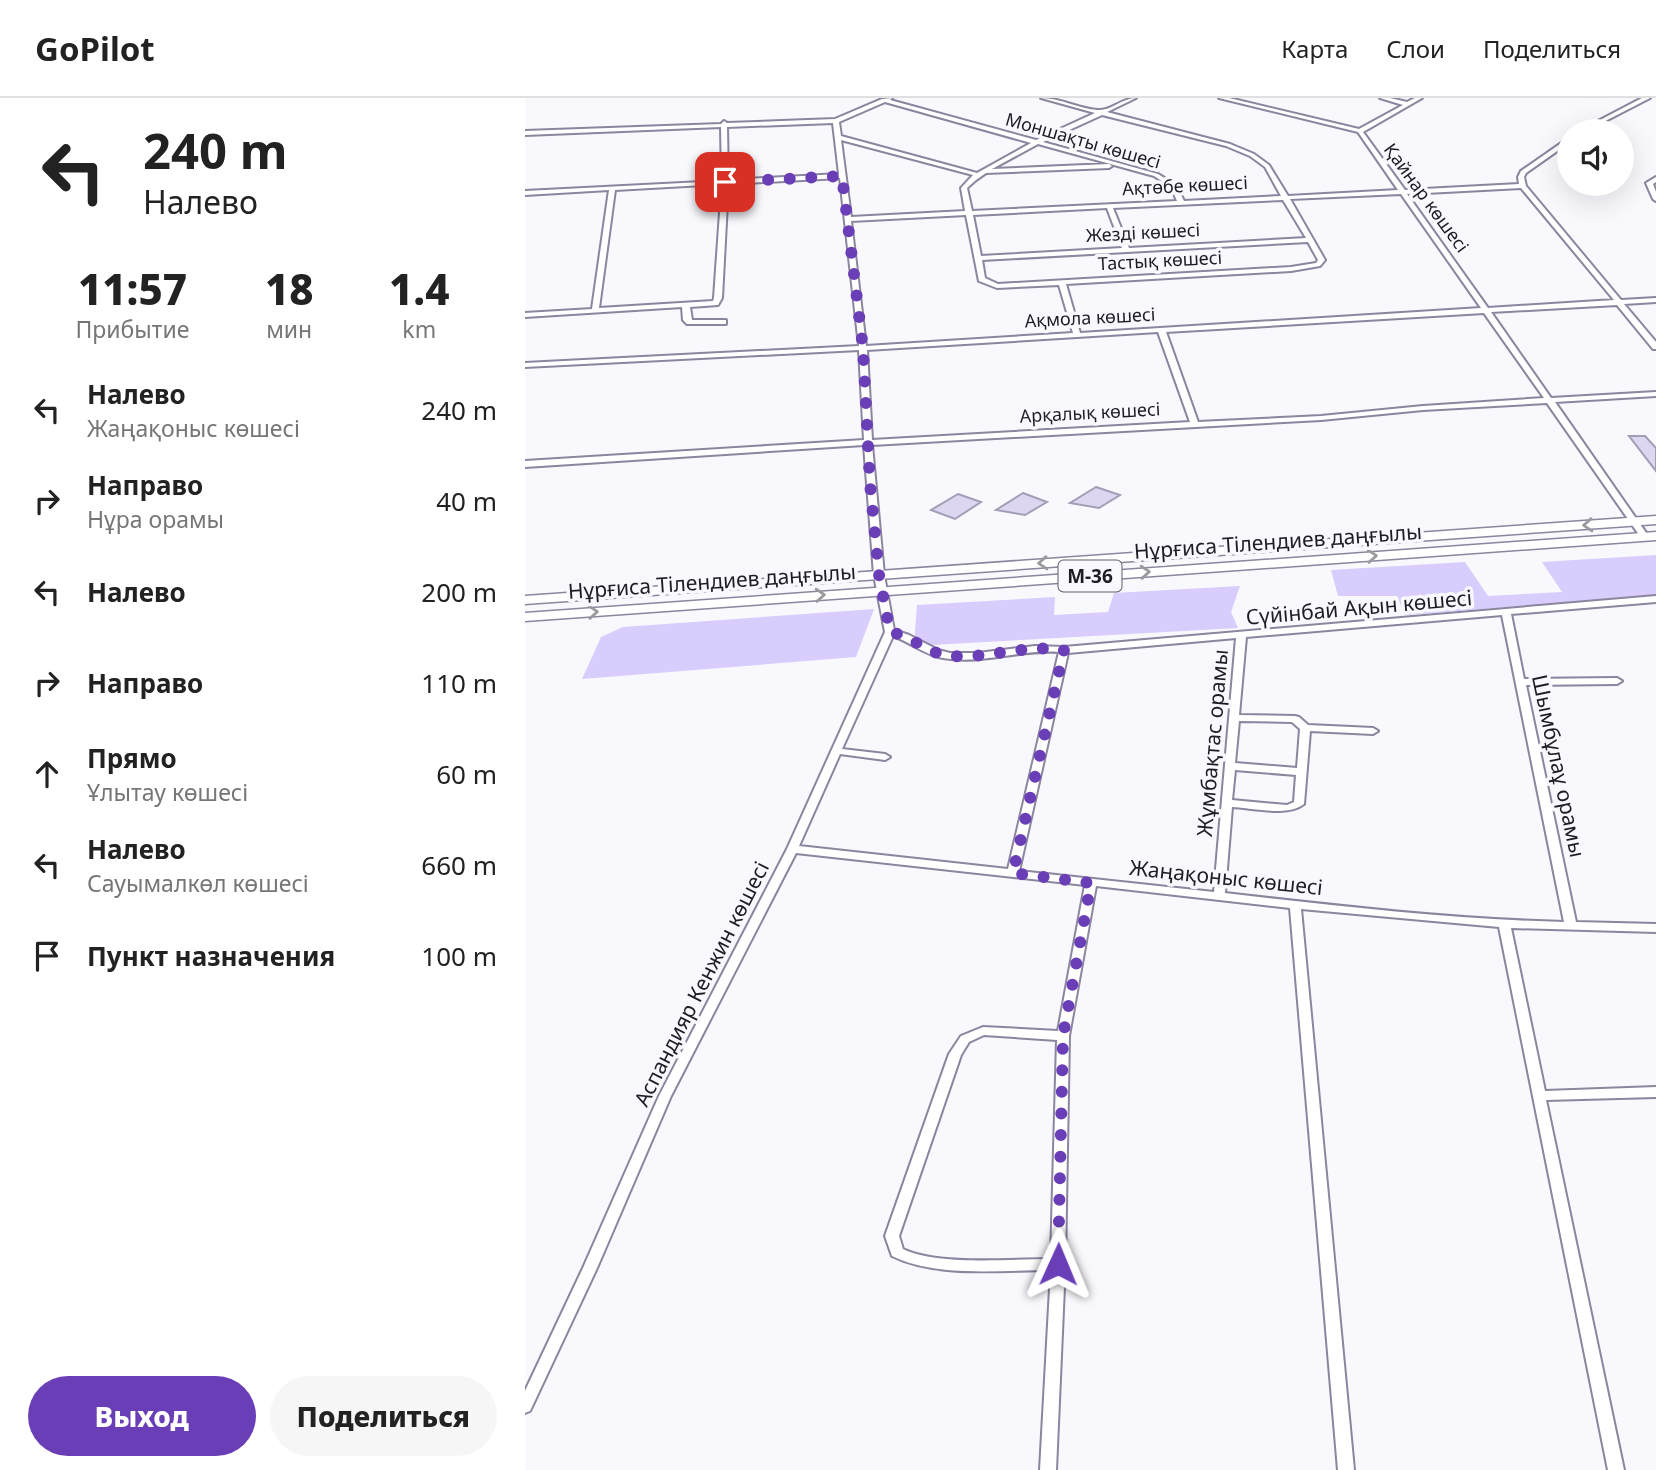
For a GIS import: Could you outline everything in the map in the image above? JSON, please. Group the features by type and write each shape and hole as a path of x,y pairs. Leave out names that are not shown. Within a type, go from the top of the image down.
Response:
{"main road":[{"name":"Нұрғиса Тілендиев даңғылы","path":"525,600 1656,520"},
{"name":"Нұрғиса Тілендиев даңғылы","path":"525,617 1651,536"}],"street":[{"path":"1044,98 1229,145 1252,155 1267,166 1311,240"},
{"path":"978,258 964,188 978,173 1133,98"},
{"name":"Қайнар көшесі","path":"1222,98 1360,131 1634,522 1651,536"},
{"path":"1383,98 1408,104"},
{"path":"1360,131 1419,98"},
{"path":"525,133 724,123 836,121 887,99"},
{"name":"Моншақты көшесі","path":"887,99 1123,165 1169,181 1181,202"},
{"path":"1607,119 1651,99"},
{"path":"836,121 863,348 867,441 879,575 890,632"},
{"path":"525,315 715,303 718,298 725,182 724,123"},
{"path":"838,137 978,173 1123,165"},
{"path":"1557,148 1523,172 1523,186 1622,302 1656,347"},
{"path":"525,193 842,176"},
{"path":"1656,179 1649,183 1656,199"},
{"name":"Ақтөбе көшесі","path":"848,219 1523,186"},
{"path":"595,311 612,189"},
{"path":"1109,206 1126,250"},
{"name":"Жезді көшесі","path":"978,258 1311,240"},
{"name":"Тастық көшесі","path":"978,258 982,279 997,286 1307,268 1318,265 1322,260 1311,240"},
{"path":"1062,282 1077,334"},
{"name":"Ақмола көшесі","path":"525,365 863,348 1656,300"},
{"path":"686,306 687,320 690,322 723,321"},
{"path":"1161,330 1194,423"},
{"name":"Арқалық көшесі","path":"525,464 867,441 1321,418 1656,394"},
{"name":"Сүйінбай Ақын көшесі","path":"890,632 909,637 934,652 950,656 1040,648 1064,650 1656,599"},
{"name":"Шымбұлаұ орамы","path":"1506,614 1571,926"},
{"name":"Аспандияр Кенжин көшесі","path":"525,1407 590,1268 665,1096 792,849 890,632"},
{"name":"Жұмбақтас орамы","path":"1219,896 1241,635"},
{"path":"1013,873 1064,650"},
{"path":"1521,682 1617,681"},
{"path":"1234,718 1295,719 1305,728 1373,731"},
{"path":"1227,803 1294,807 1299,804 1305,728"},
{"path":"837,751 885,757"},
{"path":"1230,766 1302,772"},
{"name":"Жаңақоныс көшесі","path":"792,849 1295,905 1504,924 1656,928"},
{"path":"1048,1470 1058,1264 1063,1036 1091,883"},
{"path":"1295,905 1346,1470"},
{"path":"1504,924 1616,1470"},
{"path":"1058,1264 912,1261 897,1252 891,1236 955,1054 965,1039 983,1031 1063,1036"},
{"path":"1541,1096 1656,1092"}],"shaded area":[{"path":"1656,555 1656,596 1405,615 1397,596 1338,596 1331,570 1465,562 1488,596 1562,592 1542,562"},
{"path":"1240,586 1231,612 1238,628 914,646 917,605 1055,597 1054,615 1108,612 1114,593"},
{"path":"874,609 856,657 582,679 601,637 623,627"}],"building":[{"path":"1629,436 1645,436 1656,448 1656,471"},
{"path":"1096,487 1120,495 1099,508 1070,503"},
{"path":"1023,493 1047,502 1025,515 996,510"},
{"path":"958,494 981,502 955,519 931,510"}],"route":[{"path":"725,182 842,176 863,348 870,484 879,575 890,632 909,637 941,655 950,656 1040,648 1064,650 1013,873 1091,883 1063,1036 1058,1264"}]}
